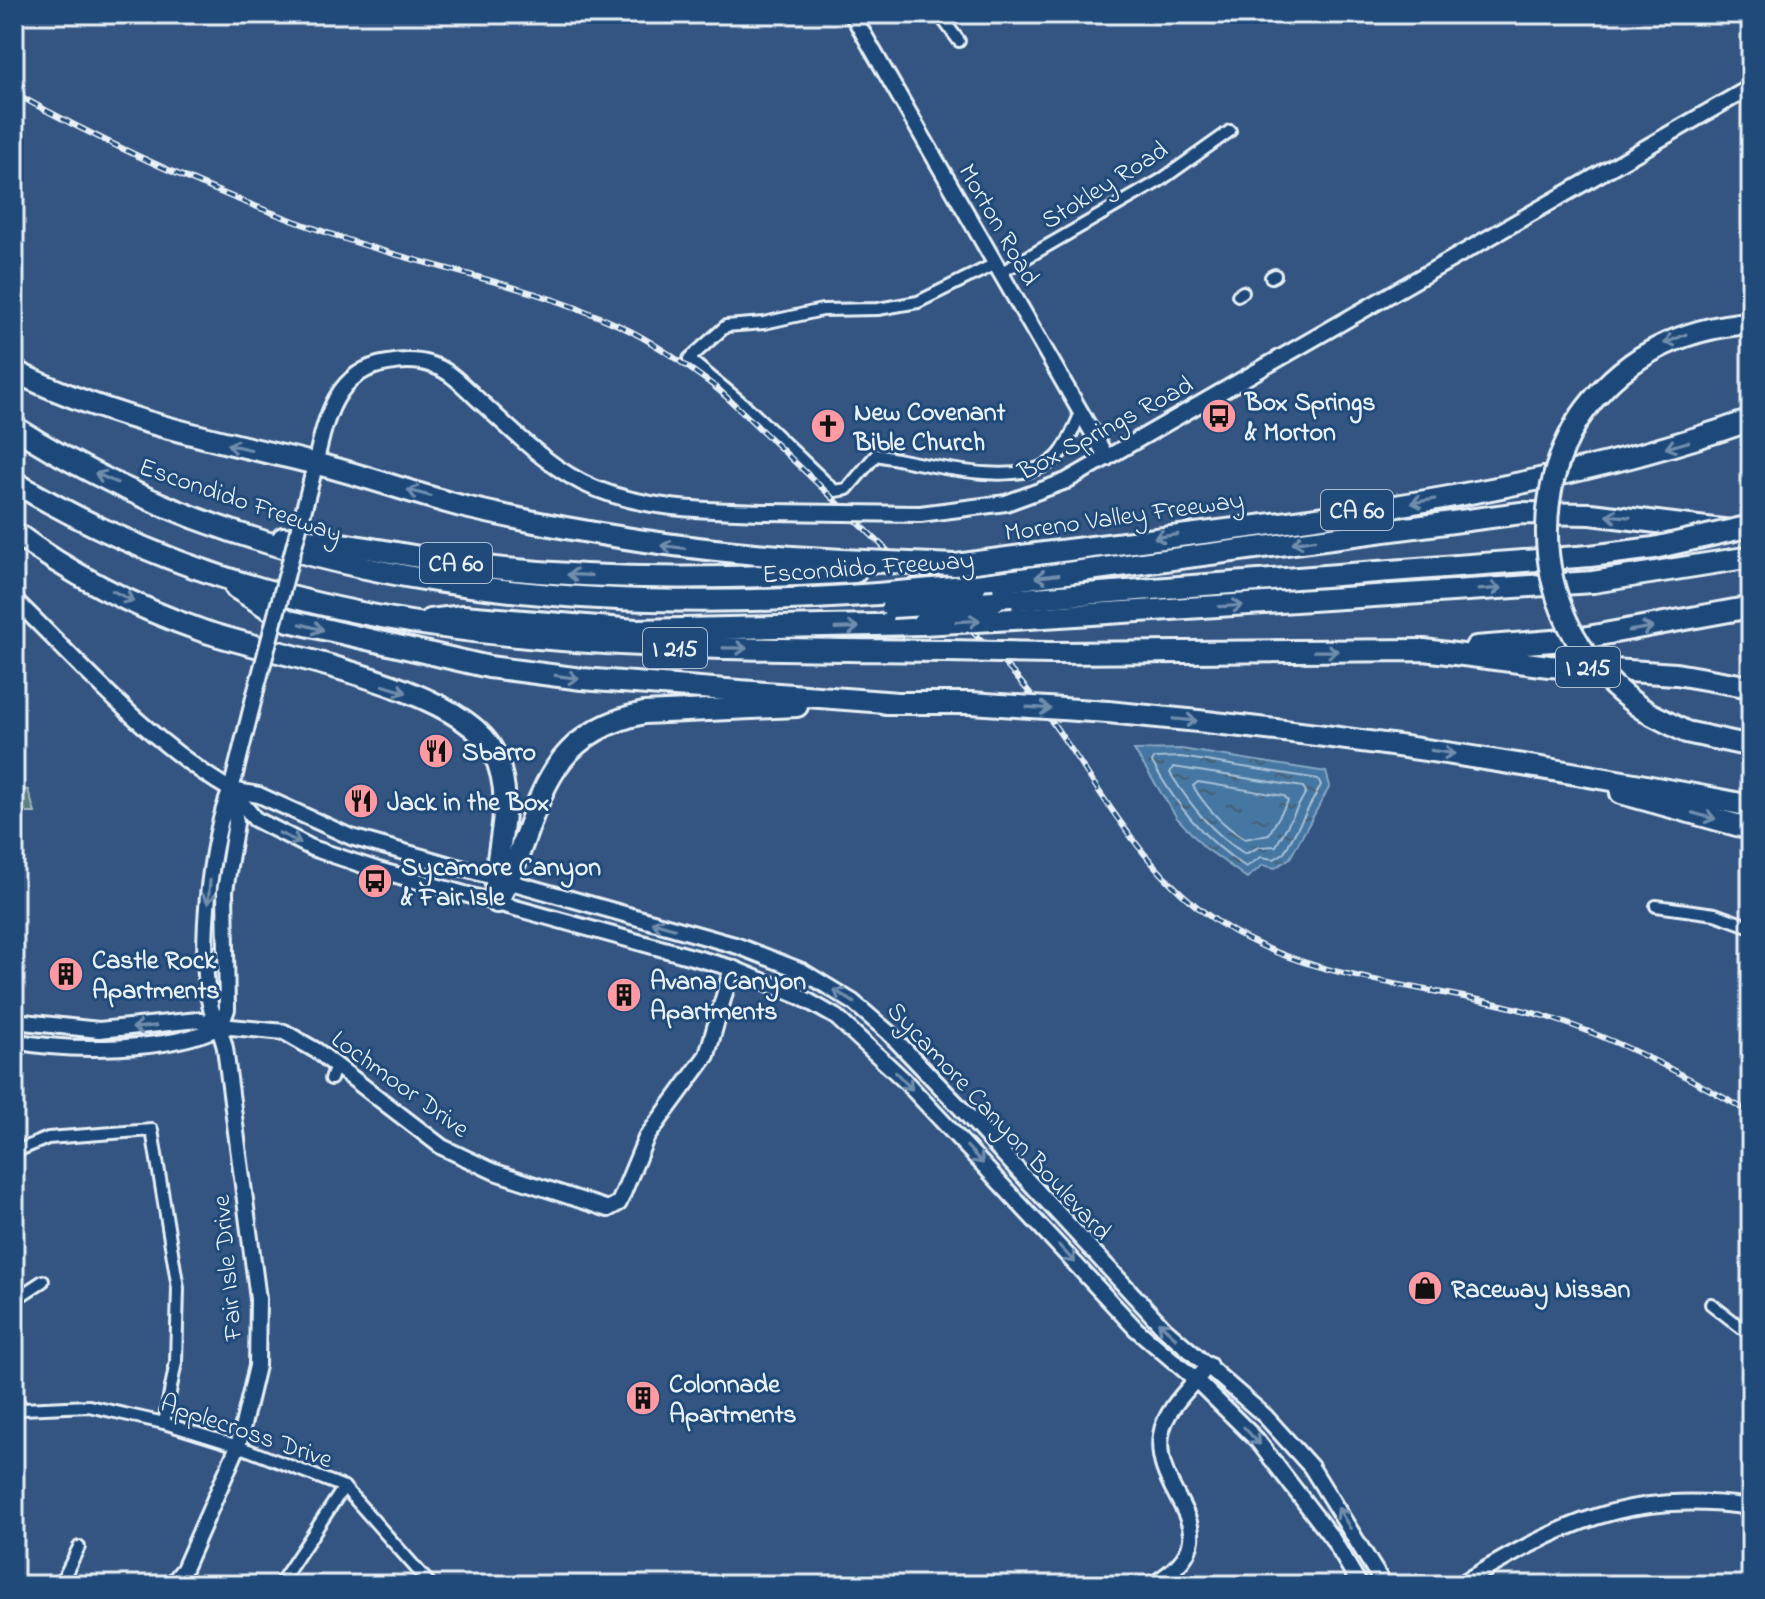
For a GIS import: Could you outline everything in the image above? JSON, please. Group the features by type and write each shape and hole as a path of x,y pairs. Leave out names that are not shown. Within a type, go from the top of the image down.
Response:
{"highway":[{"path":"1751,323 1702,330 1655,348 1608,382 1578,420 1558,462 1548,499 1547,554 1562,614 1591,663 1613,687 1647,712 1686,732 1751,746"},
{"path":"14,371 122,418 313,473 653,544 848,566"},
{"name":"Moreno Valley Freeway","path":"848,566 955,565 1516,486 1682,445 1751,420"},
{"name":"Escondido Freeway","path":"14,427 76,465 177,510 313,556 417,580 555,597 884,601 976,585 1521,513 1591,514 1663,520 1751,534"},
{"name":"I 215","path":"14,482 124,538 220,577 331,607 406,622 530,640 629,647 1052,653 1424,650 1549,666 1676,674 1751,687"},
{"path":"177,510 222,532 284,554 389,582 506,602 598,611 678,613 884,601 994,601 1590,556 1654,548 1751,526"},
{"path":"14,532 65,567 140,605 202,630 427,699 472,723 487,740 504,779 505,831 497,902"},
{"name":"CA 60","path":"255,536 317,540 385,554 570,575 747,578 848,566"},
{"path":"406,622 463,616 636,630 922,624 1593,582 1678,571 1751,557"},
{"path":"220,577 289,621 489,667 582,679 898,703"},
{"path":"1424,650 1577,639 1682,623 1751,607"},
{"path":"502,878 545,781 571,750 603,727 625,717 663,711 971,703 1108,712 1260,726 1494,759 1751,806"},
{"path":"1494,759 1751,829"}],"main road":[{"name":"Morton Road","path":"852,14 1107,458"},
{"name":"Box Springs Road","path":"313,473 321,436 340,389 382,364 421,361 452,376 550,463 592,487 642,504 674,509 920,514 993,506 1024,498 1107,458 1751,87"},
{"name":"Fair Isle Drive","path":"171,1585 184,1569 238,1446 257,1366 258,1299 221,1026 211,1007 206,930 214,843 221,812 231,790 313,473"},
{"name":"Sycamore Canyon Boulevard","path":"14,599 140,724 231,790 255,819 312,848 732,968 801,997 836,1017 877,1052 1136,1329 1196,1380 1247,1430 1291,1481 1360,1585"},
{"name":"Sycamore Canyon Boulevard","path":"231,790 259,795 351,837 738,946 802,971 853,1002 888,1032 1164,1328 1265,1416 1311,1467 1384,1585"},
{"name":"Lochmoor Drive","path":"14,1021 74,1030 112,1030 198,1020 221,1026 284,1032 333,1072 442,1147 495,1172 608,1209 619,1203 646,1138 707,1055 732,968"},
{"name":"Lochmoor Drive","path":"14,1041 60,1048 106,1048 203,1035 221,1026"},
{"path":"1152,1585 1171,1573 1190,1545 1188,1513 1161,1461 1163,1424 1209,1365"},
{"path":"1459,1585 1547,1535 1599,1514 1673,1501 1751,1507"}],"street":[{"path":"939,14 959,41"},
{"name":"Stokley Road","path":"1081,413 1056,458 1025,471 998,474 876,455 847,489 835,491 758,417 689,359 726,326 764,323 822,310 878,309 918,302 997,269 1161,180 1230,131"},
{"path":"1656,906 1715,914 1751,927"},
{"path":"14,1152 48,1138 152,1130 178,1288 176,1362 164,1423"},
{"path":"14,1300 43,1281"},
{"path":"1711,1304 1751,1335"},
{"name":"Applecross Drive","path":"14,1395 22,1409 89,1406 164,1423 238,1446 344,1487 431,1585"},
{"path":"279,1585 344,1487"},
{"path":"60,1585 79,1547"}],"green space":[{"path":"14,788 28,790 35,813 14,813"}],"water":[{"path":"1181,749 1326,772 1330,786 1290,858 1275,868 1263,865 1247,878 1204,847 1177,818 1134,750"}],"railway":[{"path":"14,93 136,155 262,209 348,240 555,300 646,339 717,388 997,656 1044,711 1158,870 1186,898 1218,922 1296,960 1337,972 1508,1006 1576,1027 1653,1060 1751,1113"}],"place":[{"name":"Box Springs & Morton","path":"1219,416"},
{"name":"New Covenant Bible Church","path":"828,426"},
{"name":"Sbarro","path":"436,751"},
{"name":"Jack in the Box","path":"361,801"},
{"name":"Sycamore Canyon & Fair Isle","path":"375,881"},
{"name":"Castle Rock Apartments","path":"66,974"},
{"name":"Avana Canyon Apartments","path":"624,995"},
{"name":"Raceway Nissan","path":"1425,1288"},
{"name":"Colonnade Apartments","path":"643,1398"}]}
